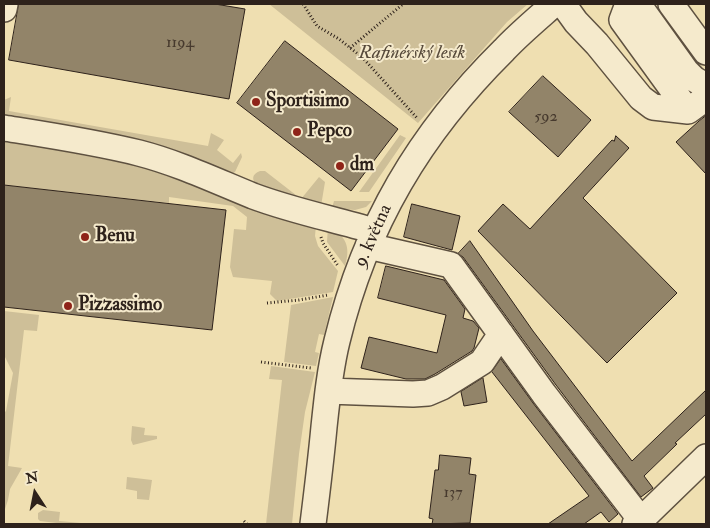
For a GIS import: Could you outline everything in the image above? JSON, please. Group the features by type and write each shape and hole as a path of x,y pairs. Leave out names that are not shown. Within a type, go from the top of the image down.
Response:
{"street":[{"path":"4,9 5,4"},
{"name":"9. května","path":"313,524 324,380 330,378 339,333 350,293 371,238 402,177 431,133 464,92 504,49 554,4"},
{"path":"563,4 641,98 653,107 697,104"},
{"path":"628,4 622,20 697,104"},
{"path":"638,4 686,71 694,79 706,86"},
{"path":"671,4 706,52"},
{"path":"4,128 139,153 274,203 324,217 371,238 451,265 638,522 706,457"},
{"path":"324,380 413,394 428,393 442,387 482,362 501,334"}],"path":[{"path":"303,4 318,26 363,58 431,133"},
{"path":"350,48 403,4"},
{"path":"267,303 335,294"},
{"path":"261,362 324,380"}],"green space":[{"name":"Rafinérský lesík","path":"269,4 528,4 507,22 418,123"},
{"path":"11,97 9,111 208,146 211,133 224,140 217,150 233,163 241,153 242,157 235,172 232,174 10,120 4,115 4,100"},
{"path":"400,135 406,138 369,192 359,192"},
{"path":"4,140 139,166 316,225 315,236 318,246 338,271 333,292 277,301 270,294 272,281 233,277 230,267 234,229 246,230 247,217 233,206 169,197 169,203 5,185"},
{"path":"260,171 265,171 301,199 319,177 325,182 321,206 257,186 253,177"},
{"path":"334,201 372,201 366,207 355,210 332,208"},
{"path":"328,226 346,242 347,259 345,266 327,242"},
{"path":"333,297 324,335 319,334 315,352 319,353 316,366 284,362 291,305"},
{"path":"4,311 39,315 37,331 24,330 8,466 22,468 10,489 4,512 4,413 6,411 13,373 4,355"},
{"path":"271,366 315,372 305,412 292,524 266,524 282,380 269,379"},
{"path":"132,426 145,428 144,435 157,436 157,439 133,445 131,440"},
{"path":"127,477 152,480 149,500 137,499 137,491 126,489"},
{"path":"43,510 60,512 59,521 92,524 65,524 40,521 38,513"}],"building":[{"path":"19,4 215,4 245,9 229,99 9,60"},
{"path":"285,41 398,129 351,191 237,103"},
{"path":"543,76 591,120 558,157 509,112"},
{"path":"706,116 706,174 676,142"},
{"path":"616,136 629,148 583,198 677,293 607,363 478,231 503,204 530,229 612,140 614,141"},
{"path":"4,185 226,210 212,330 4,307"},
{"path":"412,204 460,216 452,250 404,237"},
{"path":"470,241 533,331 632,461 706,390 706,414 644,476 653,488 641,497 556,385 463,257 458,254"},
{"path":"386,266 444,280 465,309 463,318 473,321 479,328 472,351 425,379 406,379 361,368 369,337 437,353 446,315 378,298"},
{"path":"501,359 618,514 609,522 601,512 584,524 548,524 589,496 492,372"},
{"path":"483,378 487,402 464,406 461,392"},
{"path":"440,455 471,458 469,474 476,475 470,523 432,524 433,519 429,518 435,470 438,470"}],"place":[{"name":"Sportisimo","path":"256,102"},
{"name":"Pepco","path":"297,132"},
{"name":"dm","path":"340,166"},
{"name":"Benu","path":"85,237"},
{"name":"Pizzassimo","path":"68,306"}]}
